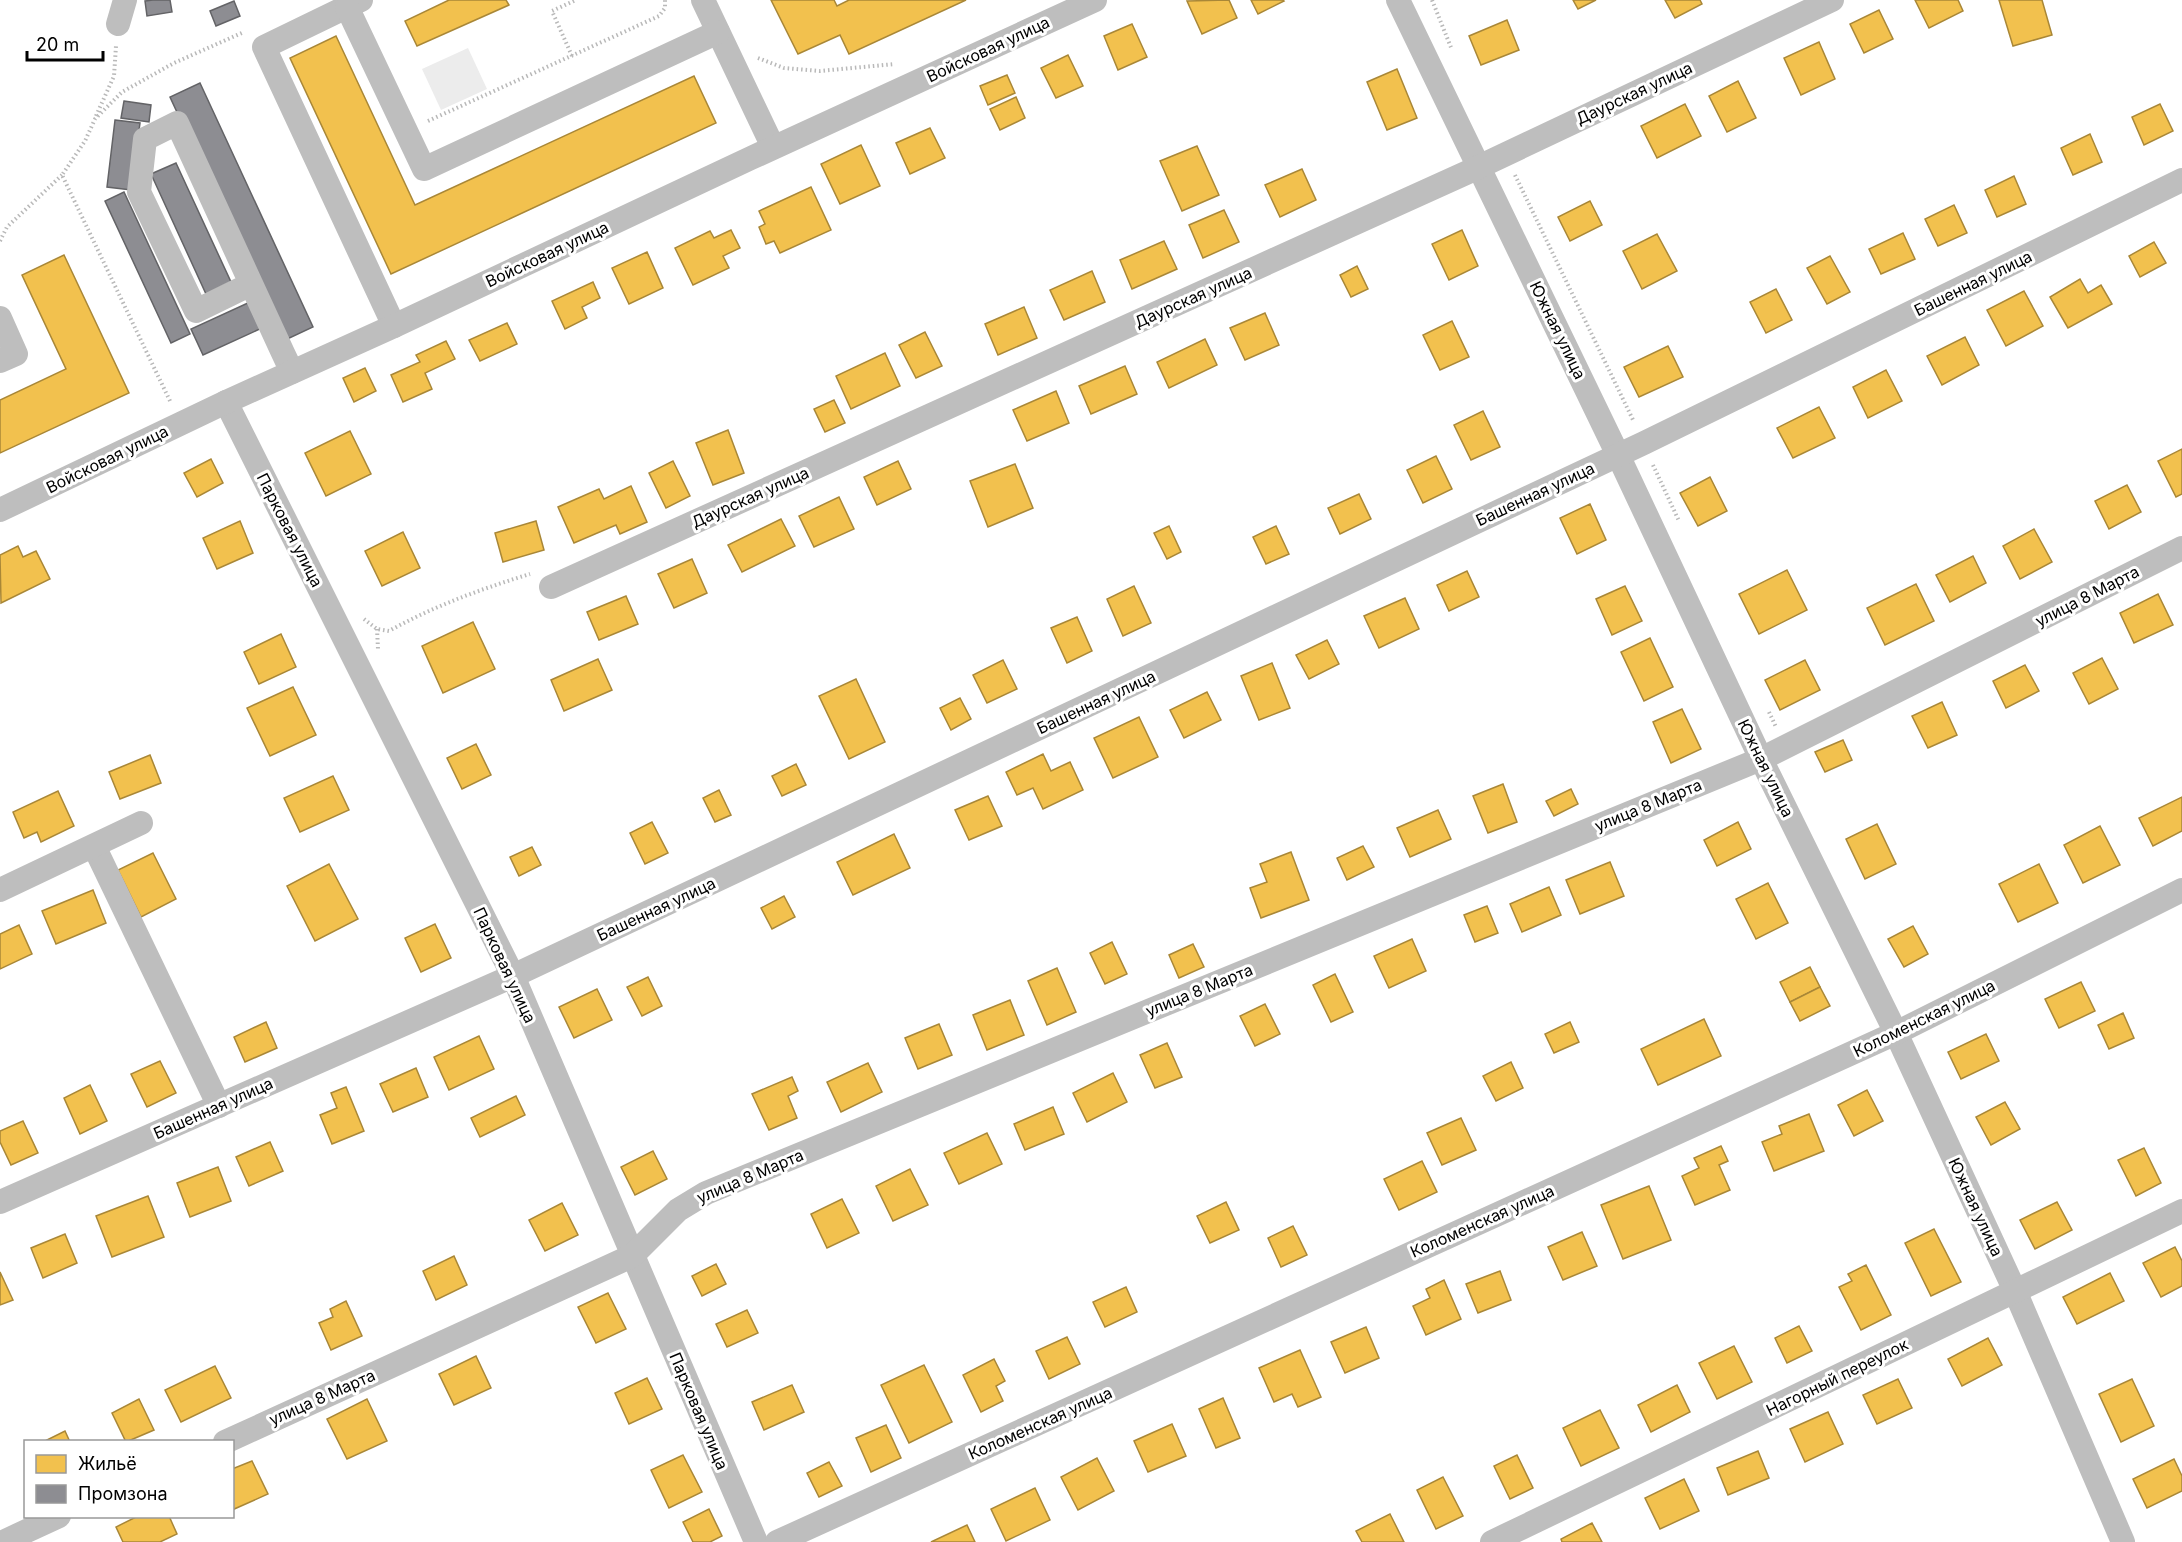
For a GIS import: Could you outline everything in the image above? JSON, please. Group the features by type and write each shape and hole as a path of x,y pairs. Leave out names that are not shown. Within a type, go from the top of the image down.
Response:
{"street":[{"path":"118,24 125,0"},
{"path":"703,0 773,147"},
{"name":"Войсковая улица","path":"0,510 773,147 1095,0"},
{"name":"Южная улица","path":"1398,0 1618,455 1761,759 1896,1033 2015,1291 2123,1542"},
{"name":"Даурская улица","path":"560,583 1479,167 1832,0"},
{"path":"394,326 264,47 354,3 424,169 718,32"},
{"path":"251,284 196,311 139,192 145,139 177,123 292,372"},
{"name":"Башенная улица","path":"0,1202 513,976 1618,455 2182,180"},
{"path":"0,318 16,354 0,361"},
{"name":"Парковая улица","path":"226,402 513,976 756,1542"},
{"name":"улица 8 Марта","path":"229,1440 632,1257 678,1210 706,1193 1761,759 2182,548"},
{"path":"0,890 141,823"},
{"path":"94,846 219,1106"},
{"name":"Коломенская улица","path":"777,1542 1896,1033 2182,891"},
{"name":"Нагорный переулок","path":"1492,1542 2182,1211"},
{"path":"3,1542 55,1518"}],"path":[{"path":"572,56 552,11 576,0"},
{"path":"422,122 442,117 659,16 665,8 665,0"},
{"path":"95,119 114,76 118,24"},
{"path":"751,55 784,68 820,71 899,63"},
{"path":"0,241 7,227 62,175"},
{"path":"360,612 365,621 377,628 389,631 432,609 492,585 534,573 560,583"}],"shaded area":[{"path":"468,48 487,89 441,110 422,69"}],"building: Жильё":[{"path":"449,0 506,0 509,5 417,46 405,21"},
{"path":"771,0 834,0 837,6 849,0 966,0 849,54 840,35 798,54"},
{"path":"1229,0 1237,18 1202,34 1187,1"},
{"path":"1251,0 1283,0 1284,1 1258,14"},
{"path":"1573,0 1596,0 1578,9"},
{"path":"1665,0 1700,0 1702,4 1675,18"},
{"path":"1915,0 1958,0 1963,11 1929,28"},
{"path":"1999,0 2042,0 2052,35 2013,46"},
{"path":"1879,10 1893,39 1864,53 1850,24"},
{"path":"1507,20 1519,50 1481,65 1469,36"},
{"path":"1132,24 1147,57 1118,70 1104,36"},
{"path":"336,36 415,205 694,76 716,123 391,274 290,58"},
{"path":"1819,42 1835,79 1801,95 1784,58"},
{"path":"1068,55 1083,86 1056,98 1041,68"},
{"path":"1397,69 1417,118 1387,130 1367,82"},
{"path":"1007,75 1015,93 988,105 980,86"},
{"path":"1738,81 1756,118 1727,132 1709,96"},
{"path":"1016,97 1025,118 1000,130 990,109"},
{"path":"1685,104 1701,136 1657,158 1641,126"},
{"path":"2160,104 2173,131 2144,145 2132,117"},
{"path":"930,128 945,158 910,174 896,143"},
{"path":"2090,134 2102,162 2073,175 2061,148"},
{"path":"861,145 880,186 840,204 821,164"},
{"path":"1197,146 1219,195 1182,211 1160,161"},
{"path":"1302,169 1316,200 1280,217 1265,185"},
{"path":"2014,176 2026,204 1997,217 1985,190"},
{"path":"811,187 831,230 780,253 774,241 766,244 759,227 765,224 759,211"},
{"path":"1590,201 1602,225 1570,241 1558,217"},
{"path":"1954,205 1967,233 1938,246 1925,219"},
{"path":"1224,210 1239,242 1203,258 1189,225"},
{"path":"731,230 740,248 723,256 729,268 693,285 675,248 710,231 714,238"},
{"path":"1462,230 1478,266 1449,280 1432,244"},
{"path":"1903,233 1915,259 1881,274 1869,249"},
{"path":"1657,234 1677,271 1642,289 1623,251"},
{"path":"1164,241 1177,269 1132,289 1120,260"},
{"path":"2154,242 2166,263 2140,277 2129,256"},
{"path":"647,252 663,288 629,304 612,268"},
{"path":"64,255 129,393 0,453 0,400 66,369 22,275"},
{"path":"1830,256 1850,292 1827,304 1807,268"},
{"path":"1357,266 1368,289 1351,297 1340,275"},
{"path":"1092,271 1105,302 1064,320 1050,290"},
{"path":"2080,279 2088,293 2101,285 2112,304 2068,328 2050,297"},
{"path":"593,282 600,298 582,307 587,318 565,329 552,301"},
{"path":"1776,289 1792,320 1766,333 1750,302"},
{"path":"2024,291 2043,326 2006,346 1987,310"},
{"path":"1024,307 1037,338 998,355 985,324"},
{"path":"1265,313 1279,345 1245,360 1230,328"},
{"path":"1452,321 1469,357 1440,370 1423,335"},
{"path":"507,323 517,344 480,361 469,340"},
{"path":"925,332 942,366 916,378 899,345"},
{"path":"1965,337 1979,365 1942,385 1927,356"},
{"path":"1205,339 1217,365 1169,388 1157,362"},
{"path":"446,341 455,359 425,373 432,389 403,402 391,375 420,362 416,355"},
{"path":"1668,346 1683,377 1639,397 1624,367"},
{"path":"885,353 900,386 851,409 836,376"},
{"path":"1125,366 1137,394 1091,414 1079,386"},
{"path":"365,368 376,391 354,402 343,378"},
{"path":"1886,370 1902,401 1868,418 1853,387"},
{"path":"1056,391 1069,423 1027,441 1013,410"},
{"path":"834,400 845,423 825,432 814,409"},
{"path":"1819,407 1835,438 1793,458 1777,428"},
{"path":"1483,411 1500,447 1471,460 1454,425"},
{"path":"728,430 744,473 713,485 696,443"},
{"path":"350,431 371,474 326,496 305,453"},
{"path":"2182,449 2182,494 2176,497 2158,461"},
{"path":"1436,456 1452,489 1423,503 1407,470"},
{"path":"211,459 223,483 197,497 184,473"},
{"path":"673,461 690,496 666,508 649,473"},
{"path":"898,461 911,489 877,505 864,477"},
{"path":"1015,464 1033,508 988,527 970,481"},
{"path":"1710,477 1727,511 1698,526 1680,493"},
{"path":"2127,485 2141,512 2109,529 2095,501"},
{"path":"631,486 647,522 620,534 616,525 574,543 558,507 599,489 604,499"},
{"path":"1359,494 1371,519 1340,534 1328,508"},
{"path":"839,497 854,529 814,547 799,516"},
{"path":"1590,504 1606,540 1577,554 1560,518"},
{"path":"781,519 795,546 742,572 728,545"},
{"path":"240,521 253,553 217,569 203,538"},
{"path":"536,521 544,550 503,562 495,533"},
{"path":"1169,526 1181,552 1167,559 1154,533"},
{"path":"1276,526 1289,554 1266,564 1253,537"},
{"path":"2034,529 2052,562 2020,579 2003,546"},
{"path":"403,532 420,568 382,586 365,551"},
{"path":"18,546 23,557 36,551 50,579 1,603 0,555"},
{"path":"1973,556 1986,583 1950,602 1936,575"},
{"path":"692,559 707,593 674,608 658,574"},
{"path":"1787,570 1807,610 1759,634 1739,594"},
{"path":"1467,571 1479,597 1449,611 1437,585"},
{"path":"1916,584 1934,621 1885,645 1867,608"},
{"path":"1134,586 1151,623 1123,636 1107,599"},
{"path":"1625,586 1642,621 1612,635 1596,599"},
{"path":"2158,594 2173,625 2134,643 2120,613"},
{"path":"626,596 638,624 599,640 587,612"},
{"path":"1405,598 1419,629 1379,648 1364,616"},
{"path":"1077,617 1092,651 1067,663 1051,628"},
{"path":"473,622 495,669 443,693 422,646"},
{"path":"281,634 296,667 259,684 244,652"},
{"path":"1650,638 1673,687 1644,701 1621,652"},
{"path":"1327,640 1339,664 1309,679 1296,655"},
{"path":"2102,658 2118,689 2089,704 2073,673"},
{"path":"598,659 612,690 564,711 551,680"},
{"path":"1003,660 1017,689 987,703 973,675"},
{"path":"1805,660 1820,690 1780,710 1765,680"},
{"path":"1272,663 1290,708 1259,720 1241,676"},
{"path":"2025,665 2039,691 2006,708 1993,681"},
{"path":"856,679 885,742 849,759 819,696"},
{"path":"293,687 316,735 270,756 247,708"},
{"path":"1207,692 1221,720 1184,738 1170,710"},
{"path":"960,698 971,719 951,730 940,708"},
{"path":"1942,702 1957,735 1928,748 1912,716"},
{"path":"1682,709 1701,749 1671,763 1653,722"},
{"path":"1139,717 1158,757 1113,778 1094,738"},
{"path":"1843,740 1852,760 1825,772 1815,752"},
{"path":"476,744 491,775 462,789 447,758"},
{"path":"1043,754 1051,771 1070,762 1083,790 1043,809 1033,788 1017,795 1006,772"},
{"path":"150,755 161,783 120,799 109,772"},
{"path":"796,764 806,785 782,796 772,776"},
{"path":"333,776 349,810 300,832 284,798"},
{"path":"1503,784 1517,822 1488,833 1473,796"},
{"path":"1571,789 1578,804 1554,816 1546,801"},
{"path":"719,790 731,815 715,822 703,798"},
{"path":"58,791 74,826 41,842 37,832 24,838 13,812"},
{"path":"988,796 1002,826 969,840 955,810"},
{"path":"2182,797 2182,831 2153,846 2139,818"},
{"path":"1438,810 1451,839 1410,857 1397,828"},
{"path":"652,822 668,853 645,864 630,833"},
{"path":"1738,822 1751,849 1717,866 1704,840"},
{"path":"1877,824 1896,864 1865,879 1846,839"},
{"path":"2100,826 2120,865 2083,883 2064,845"},
{"path":"894,834 910,868 853,895 837,862"},
{"path":"1363,846 1374,867 1347,880 1337,858"},
{"path":"532,847 541,865 519,876 510,857"},
{"path":"1291,852 1309,900 1261,918 1250,888 1267,882 1260,864"},
{"path":"153,853 176,899 141,917 118,870"},
{"path":"1610,862 1624,896 1580,914 1566,880"},
{"path":"329,864 358,919 315,941 287,886"},
{"path":"2039,864 2058,903 2018,922 1999,884"},
{"path":"1768,883 1788,923 1756,939 1736,899"},
{"path":"1549,887 1561,915 1522,932 1510,904"},
{"path":"93,890 106,923 56,944 42,911"},
{"path":"784,896 795,917 772,929 761,908"},
{"path":"1487,906 1498,933 1475,942 1464,915"},
{"path":"435,924 451,958 421,972 405,938"},
{"path":"19,925 32,954 0,969 0,934"},
{"path":"1913,926 1928,954 1904,967 1888,939"},
{"path":"1412,939 1426,971 1389,988 1374,956"},
{"path":"1112,942 1127,974 1105,984 1090,953"},
{"path":"1193,944 1204,967 1179,978 1169,955"},
{"path":"1810,967 1820,987 1790,1002 1780,982"},
{"path":"1057,968 1076,1012 1047,1025 1028,981"},
{"path":"1335,974 1353,1012 1331,1022 1313,985"},
{"path":"648,977 662,1006 642,1016 627,987"},
{"path":"2081,982 2095,1011 2059,1028 2045,999"},
{"path":"1820,987 1830,1006 1800,1021 1790,1002"},
{"path":"597,989 612,1020 574,1038 559,1007"},
{"path":"1010,1000 1024,1035 987,1050 973,1015"},
{"path":"1265,1004 1280,1034 1255,1046 1240,1016"},
{"path":"2123,1013 2134,1038 2109,1049 2098,1025"},
{"path":"1704,1019 1721,1056 1658,1085 1641,1049"},
{"path":"266,1022 277,1048 245,1062 234,1037"},
{"path":"1570,1022 1579,1042 1554,1053 1545,1034"},
{"path":"939,1024 952,1055 918,1069 905,1038"},
{"path":"1986,1034 1999,1061 1961,1079 1948,1052"},
{"path":"479,1036 494,1069 449,1090 434,1057"},
{"path":"1167,1043 1182,1077 1155,1088 1140,1055"},
{"path":"160,1061 176,1093 147,1107 131,1074"},
{"path":"1511,1062 1523,1088 1496,1101 1483,1076"},
{"path":"868,1063 882,1092 841,1112 827,1082"},
{"path":"416,1068 428,1097 393,1112 380,1084"},
{"path":"1113,1073 1127,1102 1087,1122 1073,1093"},
{"path":"792,1077 798,1091 788,1096 797,1118 769,1130 752,1094"},
{"path":"90,1085 107,1121 80,1134 64,1098"},
{"path":"346,1087 364,1131 332,1144 320,1115 337,1108 331,1093"},
{"path":"1867,1090 1883,1121 1854,1136 1838,1105"},
{"path":"516,1096 525,1115 480,1137 471,1118"},
{"path":"2005,1102 2020,1129 1991,1145 1976,1117"},
{"path":"1053,1107 1064,1134 1025,1150 1014,1124"},
{"path":"1809,1114 1824,1151 1774,1171 1762,1142 1782,1134 1779,1126"},
{"path":"1461,1118 1476,1150 1442,1165 1427,1133"},
{"path":"23,1121 38,1153 11,1165 0,1142 0,1131"},
{"path":"987,1133 1002,1164 959,1184 944,1153"},
{"path":"270,1142 283,1171 249,1186 236,1157"},
{"path":"1721,1146 1728,1161 1719,1165 1730,1190 1695,1205 1682,1176 1699,1168 1694,1158"},
{"path":"2144,1148 2161,1183 2136,1196 2118,1160"},
{"path":"653,1151 667,1179 635,1195 621,1167"},
{"path":"1422,1161 1437,1192 1399,1210 1384,1179"},
{"path":"218,1167 231,1201 190,1217 177,1183"},
{"path":"910,1169 928,1205 893,1221 876,1186"},
{"path":"1649,1186 1671,1240 1623,1259 1601,1205"},
{"path":"148,1196 164,1237 112,1257 96,1216"},
{"path":"842,1199 859,1233 827,1248 811,1214"},
{"path":"1226,1202 1239,1230 1210,1243 1197,1216"},
{"path":"2057,1202 2072,1230 2035,1249 2020,1220"},
{"path":"562,1203 578,1235 545,1251 529,1220"},
{"path":"1293,1226 1307,1255 1281,1267 1268,1238"},
{"path":"1934,1229 1961,1282 1931,1296 1905,1243"},
{"path":"1582,1232 1597,1266 1563,1280 1548,1247"},
{"path":"65,1234 77,1263 43,1278 31,1248"},
{"path":"2175,1247 2182,1261 2182,1286 2161,1297 2143,1263"},
{"path":"454,1256 467,1285 436,1300 423,1271"},
{"path":"716,1264 726,1284 702,1296 692,1276"},
{"path":"1866,1265 1891,1315 1861,1330 1839,1287 1852,1281 1848,1274"},
{"path":"1500,1271 1511,1300 1478,1313 1466,1284"},
{"path":"0,1272 13,1300 0,1305"},
{"path":"2110,1273 2124,1301 2077,1324 2063,1297"},
{"path":"1444,1280 1461,1319 1426,1335 1413,1306 1430,1298 1426,1289"},
{"path":"1126,1287 1137,1312 1105,1327 1093,1302"},
{"path":"608,1293 626,1329 596,1343 578,1307"},
{"path":"346,1301 362,1336 331,1350 319,1323 333,1317 330,1309"},
{"path":"747,1310 758,1333 727,1347 716,1324"},
{"path":"1799,1326 1812,1351 1787,1363 1775,1338"},
{"path":"1366,1327 1379,1358 1345,1373 1331,1342"},
{"path":"1067,1337 1080,1364 1049,1379 1036,1351"},
{"path":"1988,1338 2002,1365 1962,1386 1948,1359"},
{"path":"1734,1346 1752,1382 1717,1399 1699,1363"},
{"path":"1300,1350 1321,1397 1298,1407 1292,1394 1274,1402 1259,1368"},
{"path":"476,1356 491,1388 454,1405 439,1374"},
{"path":"994,1359 1005,1381 996,1386 1003,1401 981,1412 963,1375"},
{"path":"924,1365 952,1422 909,1443 881,1385"},
{"path":"215,1366 231,1398 181,1422 165,1390"},
{"path":"647,1378 662,1409 629,1424 615,1393"},
{"path":"1898,1379 1912,1408 1877,1424 1863,1395"},
{"path":"2132,1379 2154,1426 2121,1442 2099,1394"},
{"path":"792,1385 804,1412 764,1430 752,1402"},
{"path":"1677,1385 1690,1412 1651,1432 1638,1405"},
{"path":"1223,1398 1240,1438 1216,1448 1199,1409"},
{"path":"139,1399 154,1430 131,1440 125,1440 112,1413"},
{"path":"367,1399 387,1441 347,1459 327,1419"},
{"path":"1600,1410 1619,1448 1581,1466 1563,1428"},
{"path":"1828,1412 1843,1444 1805,1462 1790,1429"},
{"path":"1172,1424 1186,1456 1148,1472 1134,1441"},
{"path":"886,1425 901,1458 871,1472 856,1438"},
{"path":"65,1431 69,1440 47,1440"},
{"path":"1758,1451 1769,1478 1728,1495 1717,1468"},
{"path":"683,1455 702,1492 669,1508 651,1470"},
{"path":"1517,1455 1533,1488 1510,1499 1494,1466"},
{"path":"1097,1458 1114,1491 1078,1510 1061,1477"},
{"path":"2174,1459 2182,1476 2182,1491 2147,1508 2133,1479"},
{"path":"252,1461 268,1494 234,1509 234,1468"},
{"path":"829,1462 842,1486 819,1497 807,1473"},
{"path":"1443,1477 1463,1516 1436,1529 1417,1490"},
{"path":"1684,1479 1699,1511 1660,1529 1645,1498"},
{"path":"1035,1488 1050,1520 1006,1541 991,1509"},
{"path":"709,1509 722,1536 710,1542 693,1542 683,1522"},
{"path":"1390,1514 1404,1542 1362,1542 1356,1531"},
{"path":"134,1518 170,1518 177,1534 160,1542 123,1542 116,1527"},
{"path":"1592,1523 1602,1542 1562,1542 1561,1539"},
{"path":"967,1525 975,1542 931,1542"}],"building: Промзона":[{"path":"170,0 172,12 147,16 145,1"},
{"path":"234,1 240,16 216,26 210,11"},
{"path":"200,83 313,327 283,341 170,97"},
{"path":"124,101 151,105 149,122 121,118"},
{"path":"115,120 140,123 131,190 107,187"},
{"path":"176,163 231,282 206,294 151,174"},
{"path":"124,192 190,334 171,343 105,201"},
{"path":"250,302 262,328 203,355 191,329"}]}
